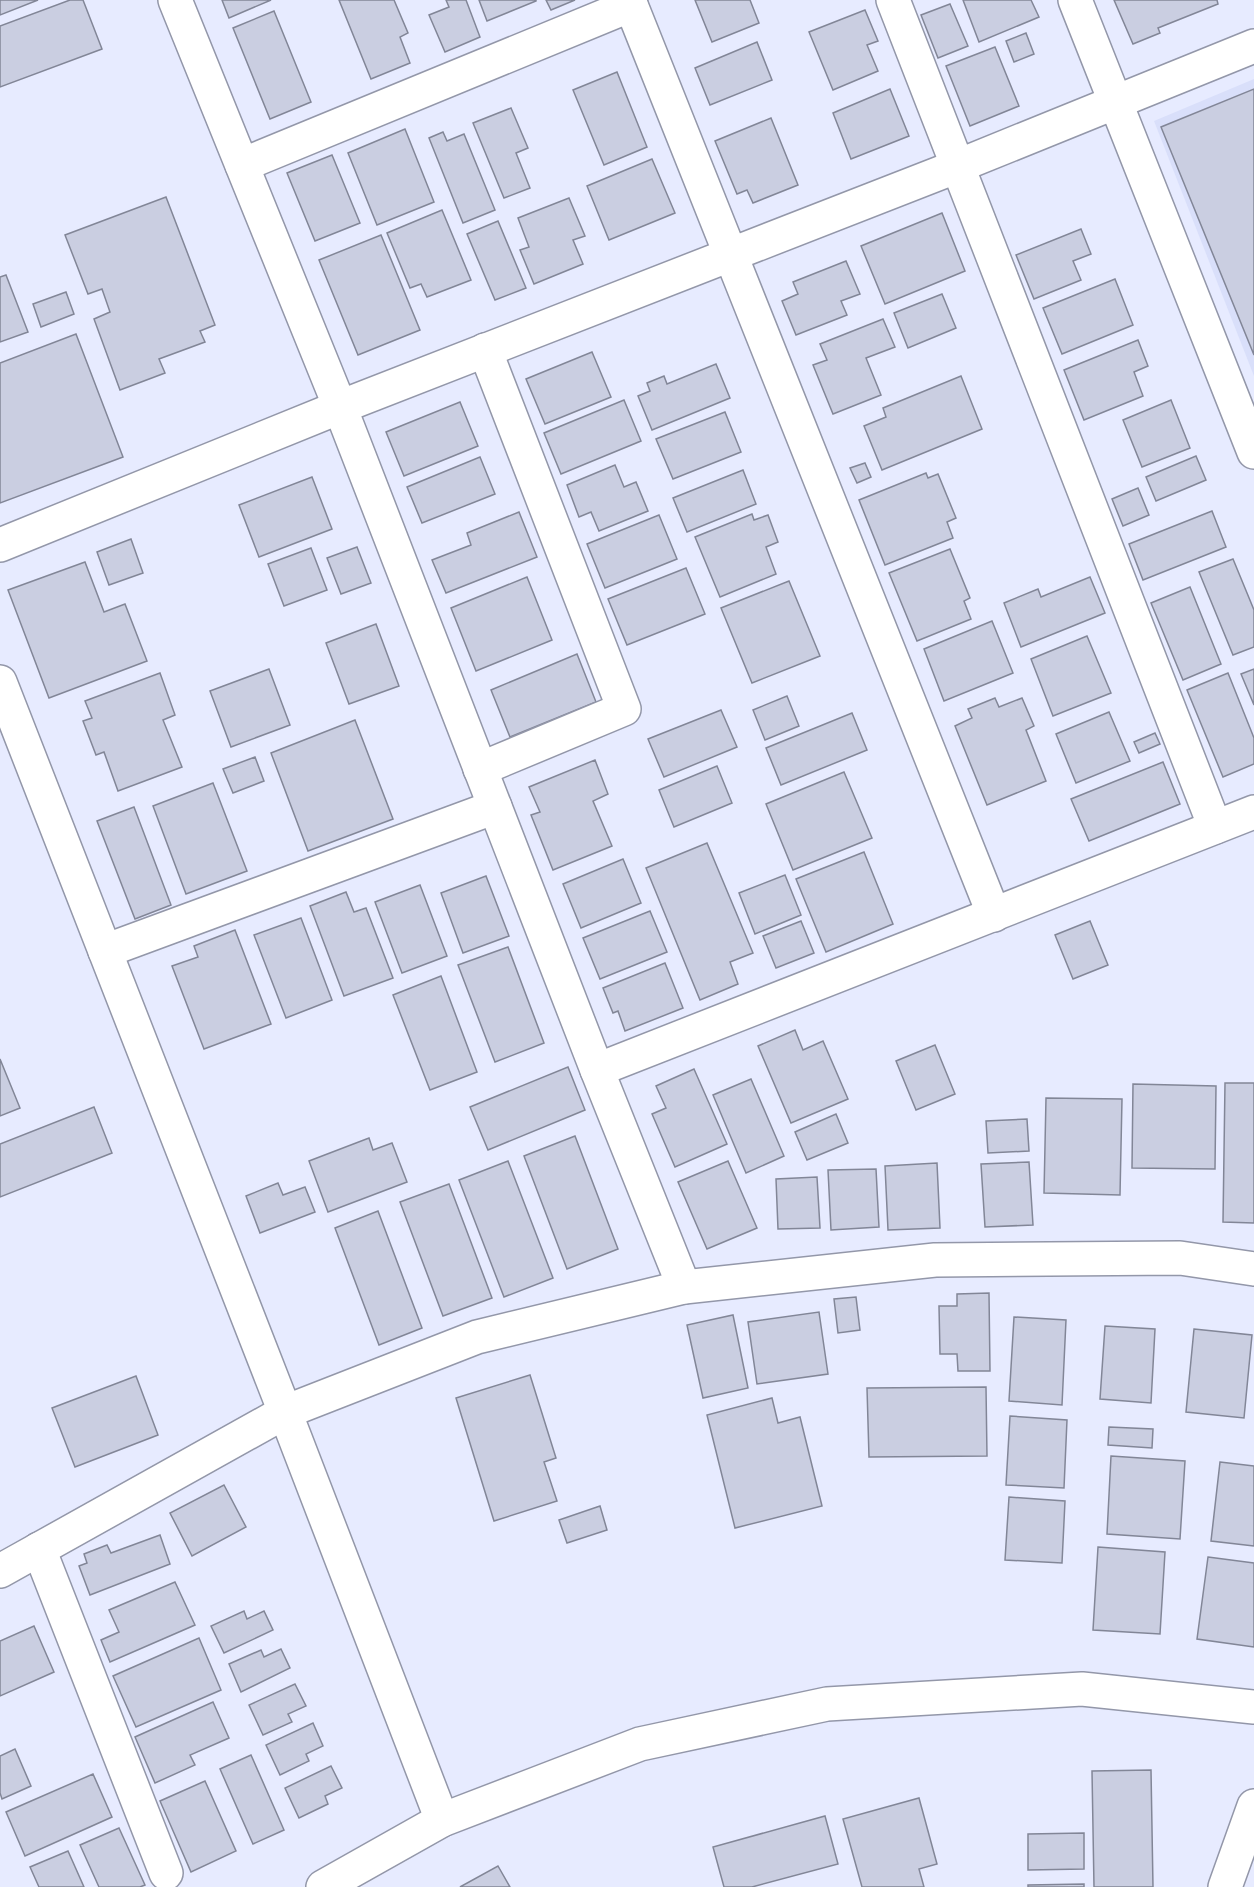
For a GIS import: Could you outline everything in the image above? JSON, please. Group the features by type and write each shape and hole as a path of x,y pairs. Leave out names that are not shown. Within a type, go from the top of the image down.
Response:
{"street":[{"path":"175,0 340,407 597,1070 684,1287"},
{"path":"893,0 1215,827"},
{"path":"1075,0 1254,452"},
{"path":"242,165 630,2 994,915"},
{"path":"0,545 340,407 958,166 1254,46"},
{"path":"480,769 624,709 485,350"},
{"path":"0,682 13,756 105,951 442,1820"},
{"path":"105,951 495,807"},
{"path":"597,1070 1254,812"},
{"path":"0,1571 285,1412 477,1337 684,1287 935,1260 1180,1258 1254,1269"},
{"path":"39,1549 166,1873"},
{"path":"323,1887 442,1820 640,1744 827,1704 1082,1689 1254,1707"},
{"path":"1225,1887 1254,1806"}],"shaded area":[{"path":"1254,79 1254,376 1154,121"}],"building":[{"path":"0,0 38,0 0,15"},
{"path":"70,0 83,0 102,49 0,87 0,26"},
{"path":"222,0 271,0 229,18"},
{"path":"339,0 394,0 408,33 400,37 410,63 371,79"},
{"path":"446,0 466,0 480,37 445,52 429,15 449,7"},
{"path":"479,0 536,0 536,1 487,21"},
{"path":"546,0 575,0 551,10"},
{"path":"695,0 750,0 759,23 712,42"},
{"path":"963,0 1031,0 1039,17 979,42"},
{"path":"1114,0 1217,0 1218,4 1158,28 1160,33 1133,44"},
{"path":"950,4 968,46 938,58 921,15"},
{"path":"865,10 878,41 867,45 878,71 833,90 809,32"},
{"path":"274,11 311,102 270,119 233,28"},
{"path":"1026,33 1034,54 1014,62 1006,41"},
{"path":"757,42 772,80 710,105 695,68"},
{"path":"995,47 1019,106 970,126 946,66"},
{"path":"617,72 647,147 604,165 573,90"},
{"path":"890,89 909,136 851,159 833,113"},
{"path":"1254,89 1254,355 1161,127"},
{"path":"511,108 528,148 516,153 530,188 504,198 473,123"},
{"path":"771,118 798,185 753,203 747,190 737,194 715,141"},
{"path":"405,129 434,202 377,225 348,153"},
{"path":"443,132 447,141 464,134 495,210 463,223 429,138"},
{"path":"332,155 360,223 315,241 287,173"},
{"path":"652,159 675,213 609,240 587,186"},
{"path":"166,197 215,325 200,331 205,342 159,359 165,373 120,390 94,319 110,312 102,289 88,294 65,235"},
{"path":"569,198 585,236 573,240 583,264 534,284 520,250 529,247 518,218"},
{"path":"442,210 471,280 427,297 421,284 410,288 387,233"},
{"path":"942,213 965,271 885,304 861,246"},
{"path":"498,221 526,288 495,300 467,234"},
{"path":"1081,229 1091,254 1073,261 1081,280 1034,299 1016,255"},
{"path":"381,235 420,330 358,355 319,260"},
{"path":"846,261 860,294 841,301 847,315 796,335 782,301 798,294 793,282"},
{"path":"6,275 28,332 0,342 0,277"},
{"path":"1115,279 1133,325 1062,354 1043,308"},
{"path":"66,292 74,314 41,327 33,304"},
{"path":"942,294 956,328 908,348 894,313"},
{"path":"883,319 895,347 866,358 881,395 833,414 813,365 827,360 820,344"},
{"path":"76,334 123,457 0,503 0,363"},
{"path":"1138,340 1148,366 1134,372 1143,396 1084,420 1064,370"},
{"path":"592,352 611,397 545,424 526,379"},
{"path":"716,364 730,398 652,430 638,396 650,391 647,383 664,376 667,384"},
{"path":"961,376 982,429 882,470 864,426 886,417 883,408"},
{"path":"624,400 641,441 561,474 544,433"},
{"path":"1171,400 1190,448 1142,467 1123,420"},
{"path":"460,402 478,446 404,476 386,432"},
{"path":"725,412 741,452 673,479 656,439"},
{"path":"1196,456 1206,480 1156,501 1146,477"},
{"path":"480,457 495,494 422,523 407,487"},
{"path":"865,463 871,477 857,483 850,468"},
{"path":"615,465 624,487 636,482 648,511 599,531 591,512 579,517 567,485"},
{"path":"743,470 756,504 687,532 673,498"},
{"path":"926,473 928,478 938,474 956,518 947,522 953,538 885,565 859,500"},
{"path":"312,477 332,529 259,557 239,505"},
{"path":"1138,488 1149,515 1123,526 1112,499"},
{"path":"1212,511 1226,547 1143,580 1129,544"},
{"path":"519,512 537,557 446,593 432,560 471,545 467,533"},
{"path":"752,514 754,520 768,515 778,542 766,547 776,574 720,597 695,537"},
{"path":"659,515 677,559 605,588 587,544"},
{"path":"131,539 143,573 109,585 97,552"},
{"path":"357,547 371,583 341,594 327,558"},
{"path":"311,548 327,590 284,606 268,564"},
{"path":"950,549 970,598 964,601 971,619 917,641 889,573"},
{"path":"1233,559 1254,610 1254,647 1233,655 1199,572"},
{"path":"85,562 104,612 125,604 147,661 49,698 8,590"},
{"path":"686,568 705,614 627,645 608,599"},
{"path":"527,577 552,640 476,671 451,608"},
{"path":"1090,577 1105,613 1021,647 1004,603 1038,589 1041,597"},
{"path":"789,581 820,656 752,683 721,608"},
{"path":"1190,587 1221,664 1183,680 1151,603"},
{"path":"992,621 1013,673 944,701 924,649"},
{"path":"376,624 399,686 349,704 326,643"},
{"path":"1087,636 1111,693 1053,716 1031,659"},
{"path":"577,654 596,702 510,737 491,690"},
{"path":"269,669 290,725 231,747 210,691"},
{"path":"1254,669 1254,705 1241,674"},
{"path":"160,673 175,715 163,720 182,767 118,791 104,752 96,755 83,721 92,718 85,701"},
{"path":"1228,673 1254,738 1254,764 1223,777 1187,690"},
{"path":"787,696 799,726 765,740 753,710"},
{"path":"995,698 999,707 1022,698 1034,726 1026,730 1046,781 987,805 955,726 972,718 968,709"},
{"path":"721,710 737,747 664,777 648,739"},
{"path":"1109,712 1130,761 1076,783 1056,734"},
{"path":"852,713 867,750 781,785 766,748"},
{"path":"355,720 393,819 308,851 271,753"},
{"path":"1155,733 1160,744 1139,753 1134,742"},
{"path":"255,757 264,781 233,793 223,769"},
{"path":"595,760 608,794 593,801 612,846 553,870 531,815 540,812 529,787"},
{"path":"1163,762 1180,804 1089,841 1071,799"},
{"path":"717,766 732,803 674,827 659,790"},
{"path":"844,772 872,838 793,870 766,804"},
{"path":"213,783 247,871 186,894 153,806"},
{"path":"134,807 171,905 135,919 97,821"},
{"path":"707,843 753,953 730,962 738,984 700,1000 646,868"},
{"path":"864,852 893,924 826,952 796,879"},
{"path":"623,859 641,903 581,928 563,884"},
{"path":"785,875 801,915 755,934 739,893"},
{"path":"486,876 509,936 463,953 441,893"},
{"path":"420,885 447,956 402,973 375,902"},
{"path":"346,892 354,912 366,908 393,978 344,996 310,906"},
{"path":"650,911 667,952 600,979 583,938"},
{"path":"301,918 332,1000 286,1018 254,935"},
{"path":"801,921 814,953 776,968 763,936"},
{"path":"1090,921 1108,965 1073,979 1055,935"},
{"path":"235,930 271,1024 204,1049 172,966 198,957 194,946"},
{"path":"508,947 544,1043 495,1062 458,965"},
{"path":"665,963 683,1008 625,1031 618,1011 613,1013 603,988"},
{"path":"441,976 477,1072 430,1090 393,995"},
{"path":"795,1030 803,1050 823,1041 848,1099 791,1123 758,1046"},
{"path":"935,1045 955,1094 916,1110 896,1061"},
{"path":"0,1059 20,1108 0,1116"},
{"path":"568,1067 585,1110 488,1150 470,1107"},
{"path":"694,1069 727,1144 675,1167 652,1114 666,1108 656,1086"},
{"path":"751,1079 784,1156 746,1173 713,1095"},
{"path":"1225,1083 1254,1083 1254,1223 1223,1222"},
{"path":"1133,1084 1216,1086 1215,1169 1132,1168"},
{"path":"1046,1098 1122,1099 1120,1195 1044,1193"},
{"path":"94,1107 112,1153 0,1197 0,1144"},
{"path":"836,1114 848,1143 807,1160 795,1132"},
{"path":"1027,1119 1029,1151 988,1153 986,1121"},
{"path":"575,1136 618,1249 567,1269 524,1156"},
{"path":"369,1138 373,1150 392,1143 407,1182 328,1212 309,1161"},
{"path":"508,1161 553,1278 504,1297 459,1180"},
{"path":"728,1161 757,1228 707,1249 678,1182"},
{"path":"1029,1162 1033,1225 985,1227 981,1164"},
{"path":"937,1163 940,1228 888,1230 885,1166"},
{"path":"876,1169 879,1227 831,1230 828,1170"},
{"path":"817,1177 820,1228 778,1229 776,1179"},
{"path":"278,1183 283,1195 305,1187 315,1212 260,1233 246,1196"},
{"path":"449,1184 492,1298 443,1316 400,1202"},
{"path":"378,1211 422,1328 379,1345 335,1228"},
{"path":"989,1293 990,1371 958,1371 957,1354 940,1354 939,1306 957,1306 957,1294"},
{"path":"856,1297 860,1330 838,1333 834,1299"},
{"path":"819,1312 828,1374 757,1384 748,1322"},
{"path":"733,1315 748,1388 703,1398 687,1325"},
{"path":"1014,1317 1066,1320 1062,1405 1009,1401"},
{"path":"1105,1326 1155,1329 1151,1403 1100,1399"},
{"path":"1194,1329 1252,1335 1244,1418 1186,1412"},
{"path":"530,1375 556,1458 544,1462 557,1501 494,1521 456,1398"},
{"path":"136,1376 158,1435 75,1467 52,1408"},
{"path":"986,1387 987,1456 869,1457 867,1388"},
{"path":"772,1398 778,1423 800,1417 822,1506 735,1528 707,1415"},
{"path":"1010,1416 1067,1420 1064,1488 1006,1485"},
{"path":"1109,1427 1153,1429 1152,1448 1108,1445"},
{"path":"1111,1456 1185,1461 1180,1539 1107,1534"},
{"path":"1220,1462 1254,1466 1254,1546 1211,1541"},
{"path":"224,1485 246,1527 192,1556 170,1513"},
{"path":"1009,1497 1065,1501 1062,1563 1005,1560"},
{"path":"600,1506 607,1530 567,1543 559,1520"},
{"path":"160,1535 170,1564 90,1595 79,1566 87,1563 84,1554 107,1545 111,1553"},
{"path":"1098,1547 1165,1552 1160,1634 1093,1630"},
{"path":"1208,1557 1254,1563 1254,1647 1197,1639"},
{"path":"175,1582 195,1625 110,1662 101,1640 119,1632 109,1610"},
{"path":"244,1611 247,1619 264,1611 273,1630 224,1653 211,1626"},
{"path":"34,1626 54,1672 0,1696 0,1641"},
{"path":"199,1638 221,1690 136,1727 113,1676"},
{"path":"281,1649 290,1668 241,1692 229,1664 261,1650 264,1657"},
{"path":"295,1684 306,1706 288,1714 292,1722 263,1735 249,1705"},
{"path":"213,1702 229,1738 190,1755 195,1765 155,1783 135,1737"},
{"path":"313,1723 323,1746 306,1754 309,1761 280,1775 266,1745"},
{"path":"15,1749 31,1786 2,1799 0,1756"},
{"path":"251,1755 284,1830 253,1844 220,1769"},
{"path":"331,1766 342,1788 325,1796 328,1804 299,1818 285,1788"},
{"path":"1151,1770 1153,1887 1094,1887 1092,1771"},
{"path":"93,1774 112,1817 25,1856 6,1812"},
{"path":"205,1781 236,1851 191,1872 160,1801"},
{"path":"919,1798 937,1864 919,1869 924,1887 862,1887 843,1819"},
{"path":"825,1816 838,1864 752,1887 724,1887 713,1847"},
{"path":"119,1828 145,1885 99,1887 80,1845"},
{"path":"1084,1833 1084,1869 1028,1870 1028,1834"},
{"path":"68,1851 84,1887 39,1887 30,1867"},
{"path":"498,1866 510,1887 460,1887"},
{"path":"1084,1884 1084,1887 1028,1887 1028,1885"}]}
